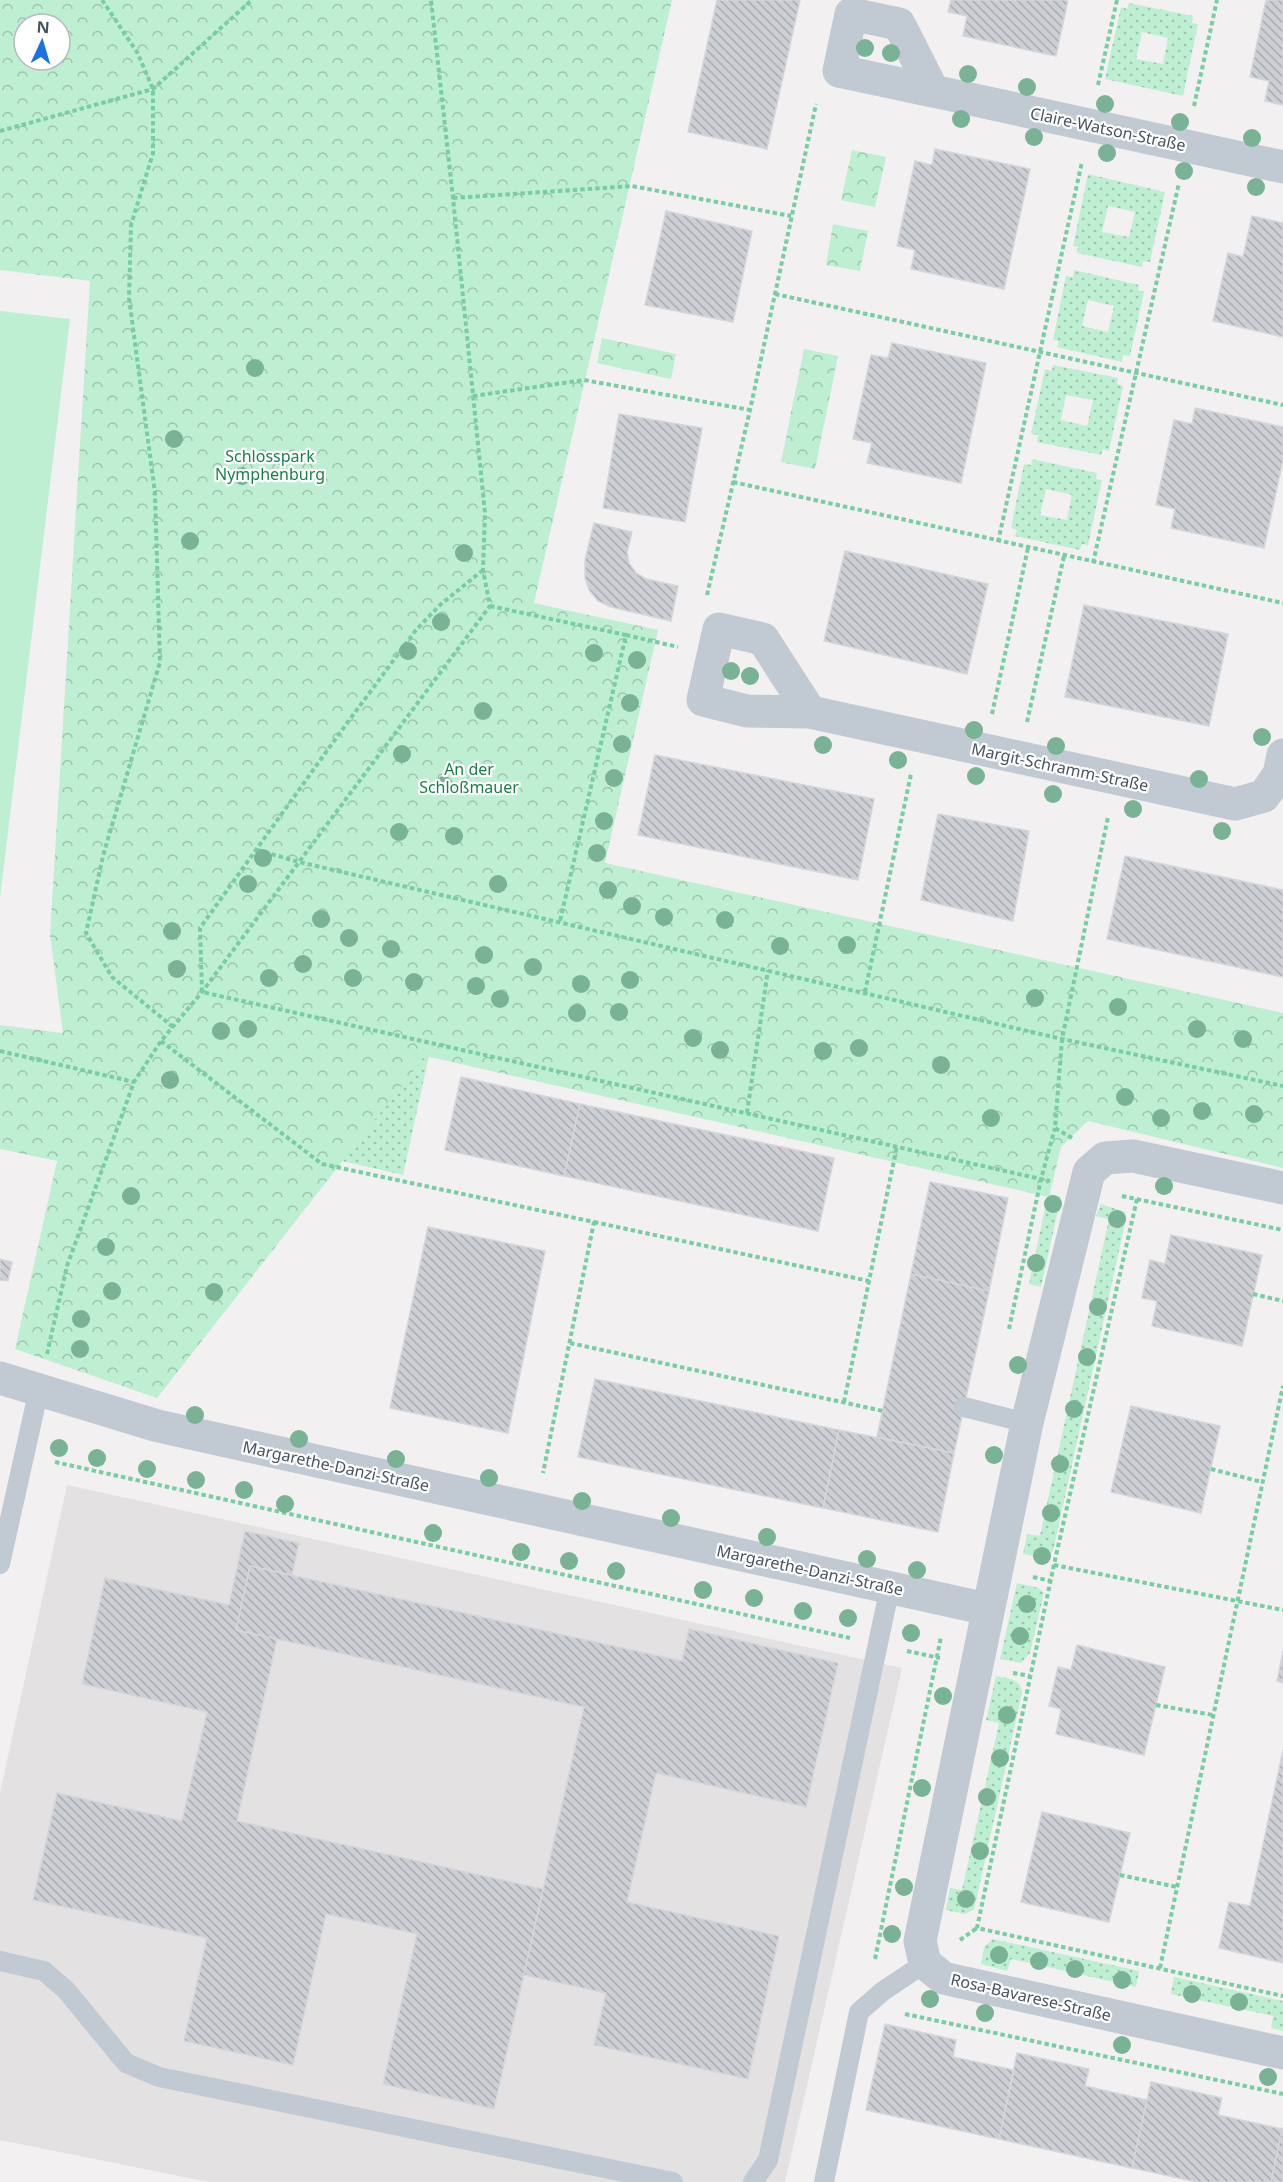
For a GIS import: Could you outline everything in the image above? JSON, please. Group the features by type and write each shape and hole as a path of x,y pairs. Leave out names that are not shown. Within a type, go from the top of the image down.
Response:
{"street":[{"name":"Claire-Watson-Straße","path":"933,91 1283,167"},
{"name":"Margit-Schramm-Straße","path":"810,712 763,639 719,629 703,700 747,711 810,712 1235,804 1264,796 1279,774 1283,755"},
{"path":"925,1963 920,1941 987,1609 1027,1423 1089,1172 1105,1158 1133,1155 1283,1188"},
{"name":"Margarethe-Danzi-Straße","path":"0,1378 41,1376 158,1426 987,1609"},
{"name":"Rosa-Bavarese-Straße","path":"925,1963 943,1978 1283,2053"}],"lane":[{"path":"0,1564 41,1376"},
{"path":"964,1407 1027,1423"},
{"path":"753,2182 768,2160 890,1587"},
{"path":"0,1961 44,1971 66,1990 126,2063 159,2077 674,2182"},
{"path":"824,2182 859,2012 883,1991 925,1963"}],"path":[{"path":"102,0 137,52 153,88 153,153 131,225 129,298 155,493 160,662 103,856 86,933 112,977 173,1028"},
{"path":"0,131 153,88 252,0"},
{"path":"41,1376 67,1266 134,1082 161,1041 202,992 490,606 483,570 485,513 431,0"},
{"path":"1098,84 1117,0"},
{"path":"1194,106 1217,0"},
{"path":"705,599 734,482 816,104"},
{"path":"998,542 1082,162"},
{"path":"1093,563 1179,183"},
{"path":"453,198 632,186 792,216"},
{"path":"774,294 1283,405"},
{"path":"473,396 584,380 750,410"},
{"path":"734,482 1093,563 1283,603"},
{"path":"984,750 1028,548"},
{"path":"1019,758 1064,556"},
{"path":"202,992 200,928 416,630 440,605 483,570"},
{"path":"490,606 713,655"},
{"path":"560,921 626,635"},
{"path":"865,992 911,774"},
{"path":"1007,1336 1041,1179 1055,1128 1062,1039 1108,817"},
{"path":"257,850 299,862 1062,1039 1283,1086"},
{"path":"747,1113 768,970"},
{"path":"202,992 1041,1179"},
{"path":"161,1041 322,1164 869,1281"},
{"path":"0,1051 134,1082"},
{"path":"1055,1128 1073,1139"},
{"path":"844,1402 897,1146"},
{"path":"1283,1230 1137,1200 1054,1565 977,1928 1283,1996"},
{"path":"542,1476 594,1222"},
{"path":"1253,1294 1283,1301"},
{"path":"570,1342 883,1411"},
{"path":"1160,1968 1283,1386"},
{"path":"26,1443 57,1464 937,1658"},
{"path":"1211,1469 1263,1482"},
{"path":"1054,1565 1283,1610"},
{"path":"1156,1705 1213,1715"},
{"path":"1120,1875 1177,1887"},
{"path":"894,2012 1283,2094"}],"shaded area":[{"path":"67,1485 902,1668 785,2182 209,2182 0,2140 0,1793"}],"green space":[{"path":"0,0 672,0 534,603 658,630 605,863 1283,1013 1283,1168 1088,1121 1061,1147 1049,1197 425,1056 157,1398 15,1349 57,1161 0,1149 0,1025 63,1033 50,935 90,281 0,270"},
{"path":"1129,3 1193,16 1192,23 1198,24 1183,96 1105,79 1121,7 1127,9","holes":["1142,32 1168,38 1163,64 1136,59"]},
{"path":"852,150 886,157 875,207 841,200"},
{"path":"1088,174 1165,192 1150,262 1143,261 1142,267 1077,253 1078,247 1073,246","holes":["1108,206 1135,212 1129,237 1102,232"]},
{"path":"833,224 868,231 860,271 826,265"},
{"path":"1074,270 1139,285 1138,290 1144,292 1130,356 1123,355 1122,362 1057,347 1059,341 1053,340 1066,276 1073,277","holes":["1088,300 1114,306 1108,332 1082,326"]},
{"path":"0,311 70,319 0,898"},
{"path":"602,338 676,354 671,379 597,363"},
{"path":"804,349 838,356 815,469 781,462"},
{"path":"1053,365 1118,378 1117,384 1123,386 1109,451 1103,449 1101,455 1037,442 1038,435 1031,434 1045,369 1052,371","holes":["1066,395 1093,400 1087,426 1061,420"]},
{"path":"1032,459 1097,473 1096,479 1102,480 1088,545 1082,544 1080,550 1015,536 1017,530 1011,528 1024,464 1031,465","holes":["1046,489 1072,495 1067,520 1040,515"]},
{"path":"209,1005 430,1051 403,1175 320,1156"},
{"path":"1048,1194 1061,1197 1041,1287 1029,1284"},
{"path":"1101,1204 1125,1212 1126,1219 1053,1551 1046,1559 1023,1554 1027,1534 1040,1536 1109,1219 1096,1216"},
{"path":"1017,1583 1039,1588 1044,1593 1030,1653 1021,1663 1000,1659"},
{"path":"996,1676 1017,1682 1022,1693 974,1910 964,1914 946,1910 950,1888 962,1890 999,1723 986,1720"},
{"path":"993,1939 1139,1971 1136,1987 1011,1959 1007,1971 981,1964 984,1947"},
{"path":"1174,1977 1283,2001 1283,2031 1271,2028 1273,2016 1171,1994"}],"building":[{"path":"717,0 800,0 767,149 688,132"},
{"path":"951,0 1068,0 1056,56 963,36 967,16 948,12"},
{"path":"1266,0 1283,0 1283,105 1265,101 1269,81 1250,77"},
{"path":"935,149 1030,169 1004,289 911,269 915,250 897,246 915,161 932,165"},
{"path":"666,211 752,231 733,322 645,305"},
{"path":"1252,216 1283,223 1283,337 1213,321 1228,253 1243,257"},
{"path":"892,343 986,363 961,483 867,463 872,443 853,439 871,355 888,358"},
{"path":"1195,408 1283,427 1283,460 1264,548 1171,528 1175,509 1156,505 1174,420 1192,424"},
{"path":"619,414 702,428 685,522 603,508"},
{"path":"594,523 632,532 627,552 629,563 636,573 646,579 678,586 671,621 611,607 598,601 589,590 585,578 585,560"},
{"path":"845,551 988,584 967,674 824,641"},
{"path":"1084,605 1228,634 1209,726 1065,697"},
{"path":"655,755 874,799 858,880 638,835"},
{"path":"938,814 1029,831 1013,921 921,900"},
{"path":"1125,856 1283,890 1283,977 1107,939"},
{"path":"461,1077 580,1104 564,1176 445,1150"},
{"path":"580,1104 834,1158 818,1231 564,1176"},
{"path":"930,1182 1008,1198 989,1291 911,1274"},
{"path":"428,1227 545,1251 508,1433 390,1408"},
{"path":"1171,1235 1262,1255 1242,1346 1152,1326 1157,1301 1142,1298 1150,1260 1165,1264"},
{"path":"0,1259 12,1262 8,1281 0,1280"},
{"path":"911,1274 989,1291 954,1453 877,1437"},
{"path":"595,1379 839,1430 823,1508 578,1457"},
{"path":"1131,1406 1220,1426 1201,1513 1111,1492"},
{"path":"839,1430 954,1453 938,1532 823,1508"},
{"path":"245,1531 299,1543 292,1575 250,1566 236,1630 277,1639 237,1821 543,1889 494,2109 383,2084 417,1934 326,1914 293,2065 184,2041 207,1938 33,1900 57,1793 182,1821 207,1712 82,1684 105,1578 229,1605"},
{"path":"250,1566 682,1661 689,1629 838,1663 806,1807 656,1773 627,1902 779,1936 748,2079 594,2045 606,1993 524,1975 584,1707 236,1630"},
{"path":"1077,1645 1165,1667 1144,1755 1056,1734 1061,1709 1049,1706 1058,1667 1071,1670"},
{"path":"1283,1651 1283,1683 1277,1681"},
{"path":"1283,1750 1283,1963 1219,1948 1229,1902 1250,1906"},
{"path":"1042,1812 1130,1833 1109,1922 1021,1902"},
{"path":"885,2024 956,2040 953,2057 1014,2070 999,2139 866,2110"},
{"path":"1017,2053 1089,2069 1085,2086 1147,2100 1132,2168 999,2139"},
{"path":"1151,2082 1222,2098 1218,2115 1282,2129 1271,2182 1197,2182 1132,2168"},
{"path":"1283,2127 1283,2182 1271,2182 1282,2129"}],"park label":[{"name":"Schlosspark Nymphenburg","path":"270,465"},
{"name":"An der Schloßmauer","path":"469,778"}]}
